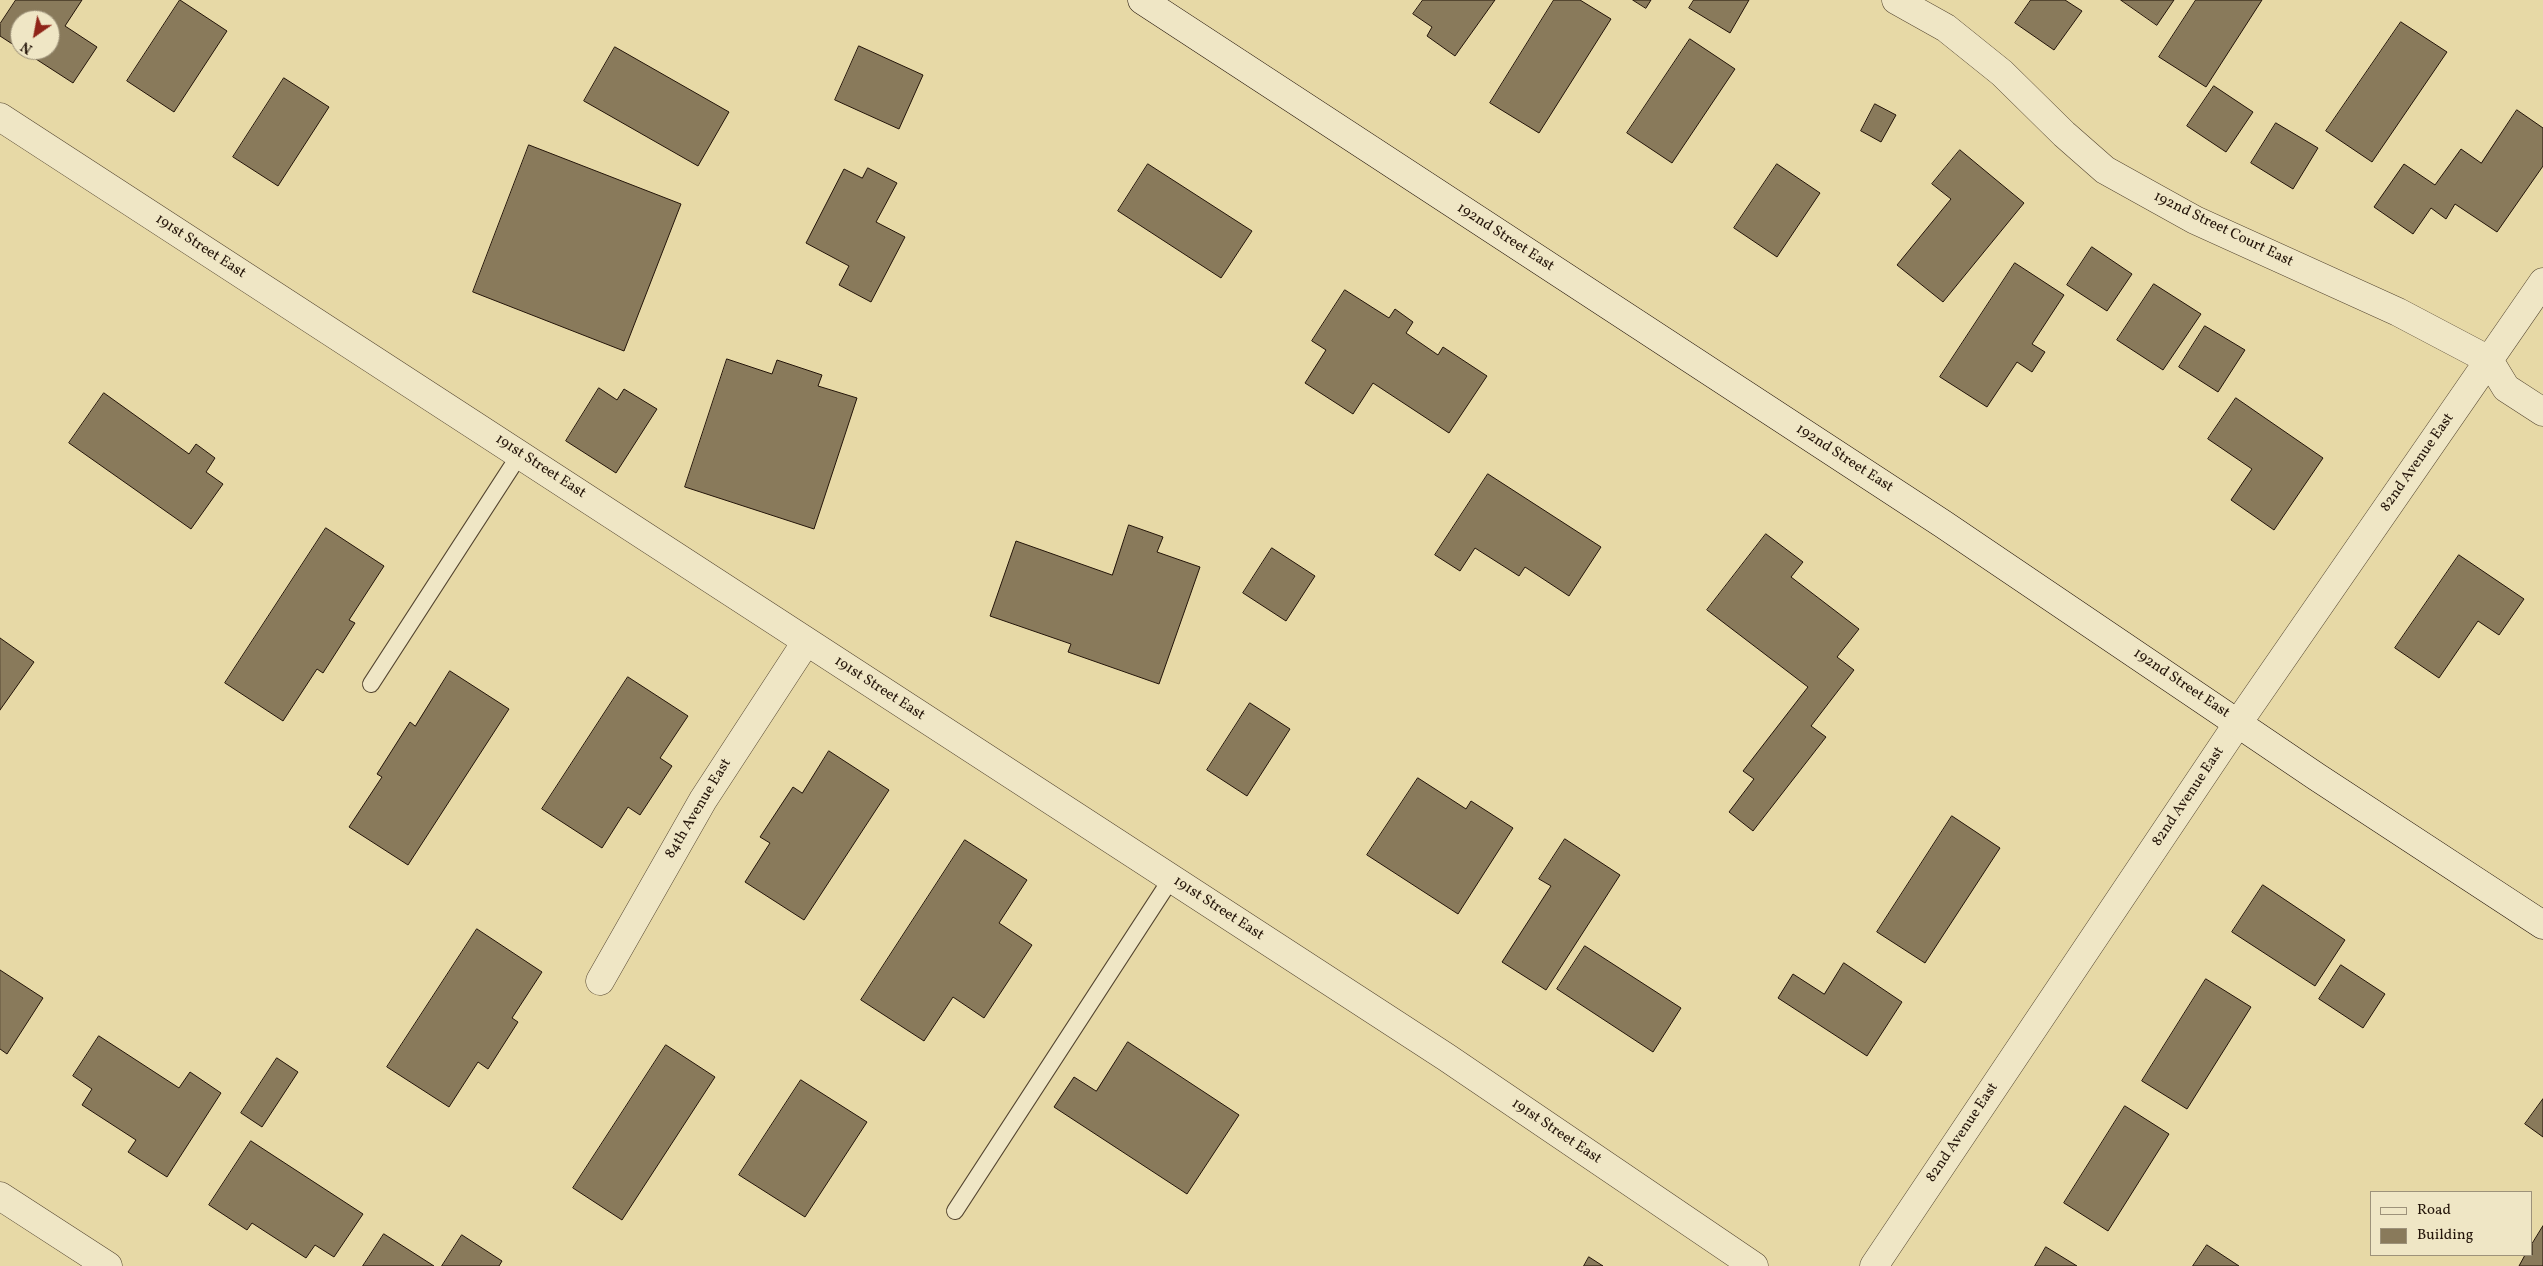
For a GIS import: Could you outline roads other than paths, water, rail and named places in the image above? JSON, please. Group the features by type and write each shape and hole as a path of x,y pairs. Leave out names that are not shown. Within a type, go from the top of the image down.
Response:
{"street":[{"name":"192nd Street East","path":"1142,0 1943,524 2317,777 2543,925"},
{"name":"192nd Street Court East","path":"1896,0 1946,28 2002,73 2064,134 2105,170 2195,220 2398,312 2489,360"},
{"name":"191st Street East","path":"0,117 1446,1058 1754,1266"},
{"name":"82nd Avenue East","path":"1874,1266 2238,723 2543,282"},
{"path":"2489,360 2506,388 2543,412"},
{"name":"84th Avenue East","path":"600,981 703,800 806,642"},
{"path":"0,1196 108,1266"}],"lane":[{"path":"371,684 520,454"},
{"path":"955,1211 1171,879"}]}
